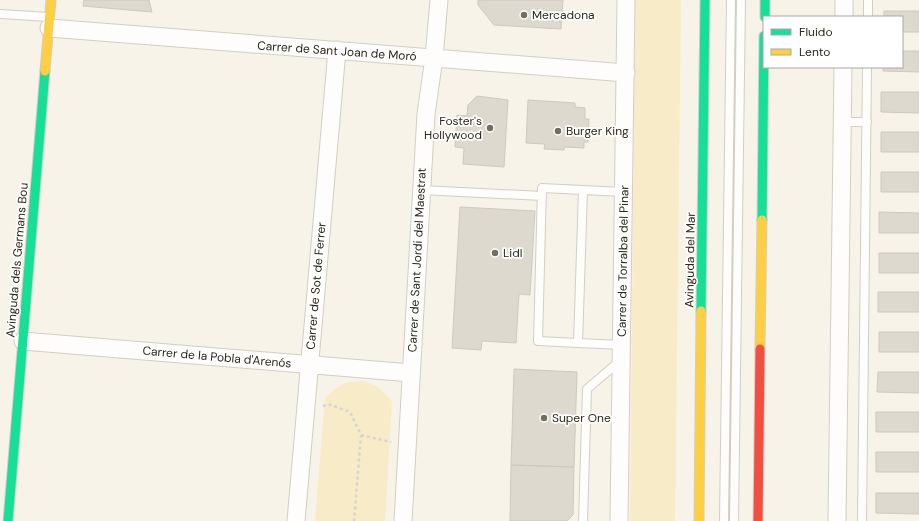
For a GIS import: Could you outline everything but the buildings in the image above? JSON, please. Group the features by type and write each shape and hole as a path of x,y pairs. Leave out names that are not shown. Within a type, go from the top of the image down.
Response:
{"main road":[{"name":"Avinguda dels Germans Bou","path":"8,521 51,0"},
{"name":"Avinguda del Mar","path":"700,521 705,0"},
{"path":"765,0 765,16"},
{"path":"758,521 764,68"}],"street":[{"name":"Carrer de Sant Jordi del Maestrat","path":"403,521 426,114 434,58 438,0"},
{"name":"Carrer de Torralba del Pinar","path":"619,520 626,0"},
{"path":"844,0 844,16"},
{"name":"Carrer de Sant Joan de Moró","path":"49,23 337,50 626,73"},
{"name":"Carrer de Sot de Ferrer","path":"296,521 337,50"},
{"path":"837,521 843,68"},
{"name":"Carrer de la Pobla d'Arenós","path":"23,341 411,373"}],"lane":[{"path":"724,521 730,0"},
{"path":"734,521 741,0"},
{"path":"868,0 868,16"},
{"path":"0,14 49,23"},
{"path":"862,521 868,68"},
{"path":"843,122 867,122"},
{"path":"421,190 542,192 583,190 624,192"},
{"path":"578,343 583,190"},
{"path":"542,192 538,341 578,343 622,353"},
{"path":"583,521 587,389 622,353"}],"path":[{"path":"305,411 328,404 350,412 360,435 354,521"},
{"path":"360,435 407,446"}],"shaded area":[{"path":"635,0 681,0 675,521 630,521"},
{"path":"364,381 378,387 392,401 385,521 315,521 325,398 334,390 346,383"}],"traffic: fast":[{"path":"701,311 705,0"},
{"path":"765,0 765,16"},
{"path":"762,220 764,68"},
{"path":"8,521 45,71"}],"traffic: slow":[{"path":"45,71 51,0"},
{"path":"760,349 762,220"},
{"path":"699,521 701,311"}],"traffic: jam":[{"path":"758,521 760,349"}],"place":[{"name":"Mercadona","path":"524,15"},
{"name":"Foster's Hollywood","path":"490,128"},
{"name":"Burger King","path":"558,131"},
{"name":"Lidl","path":"495,253"},
{"name":"Super One","path":"544,418"}]}
